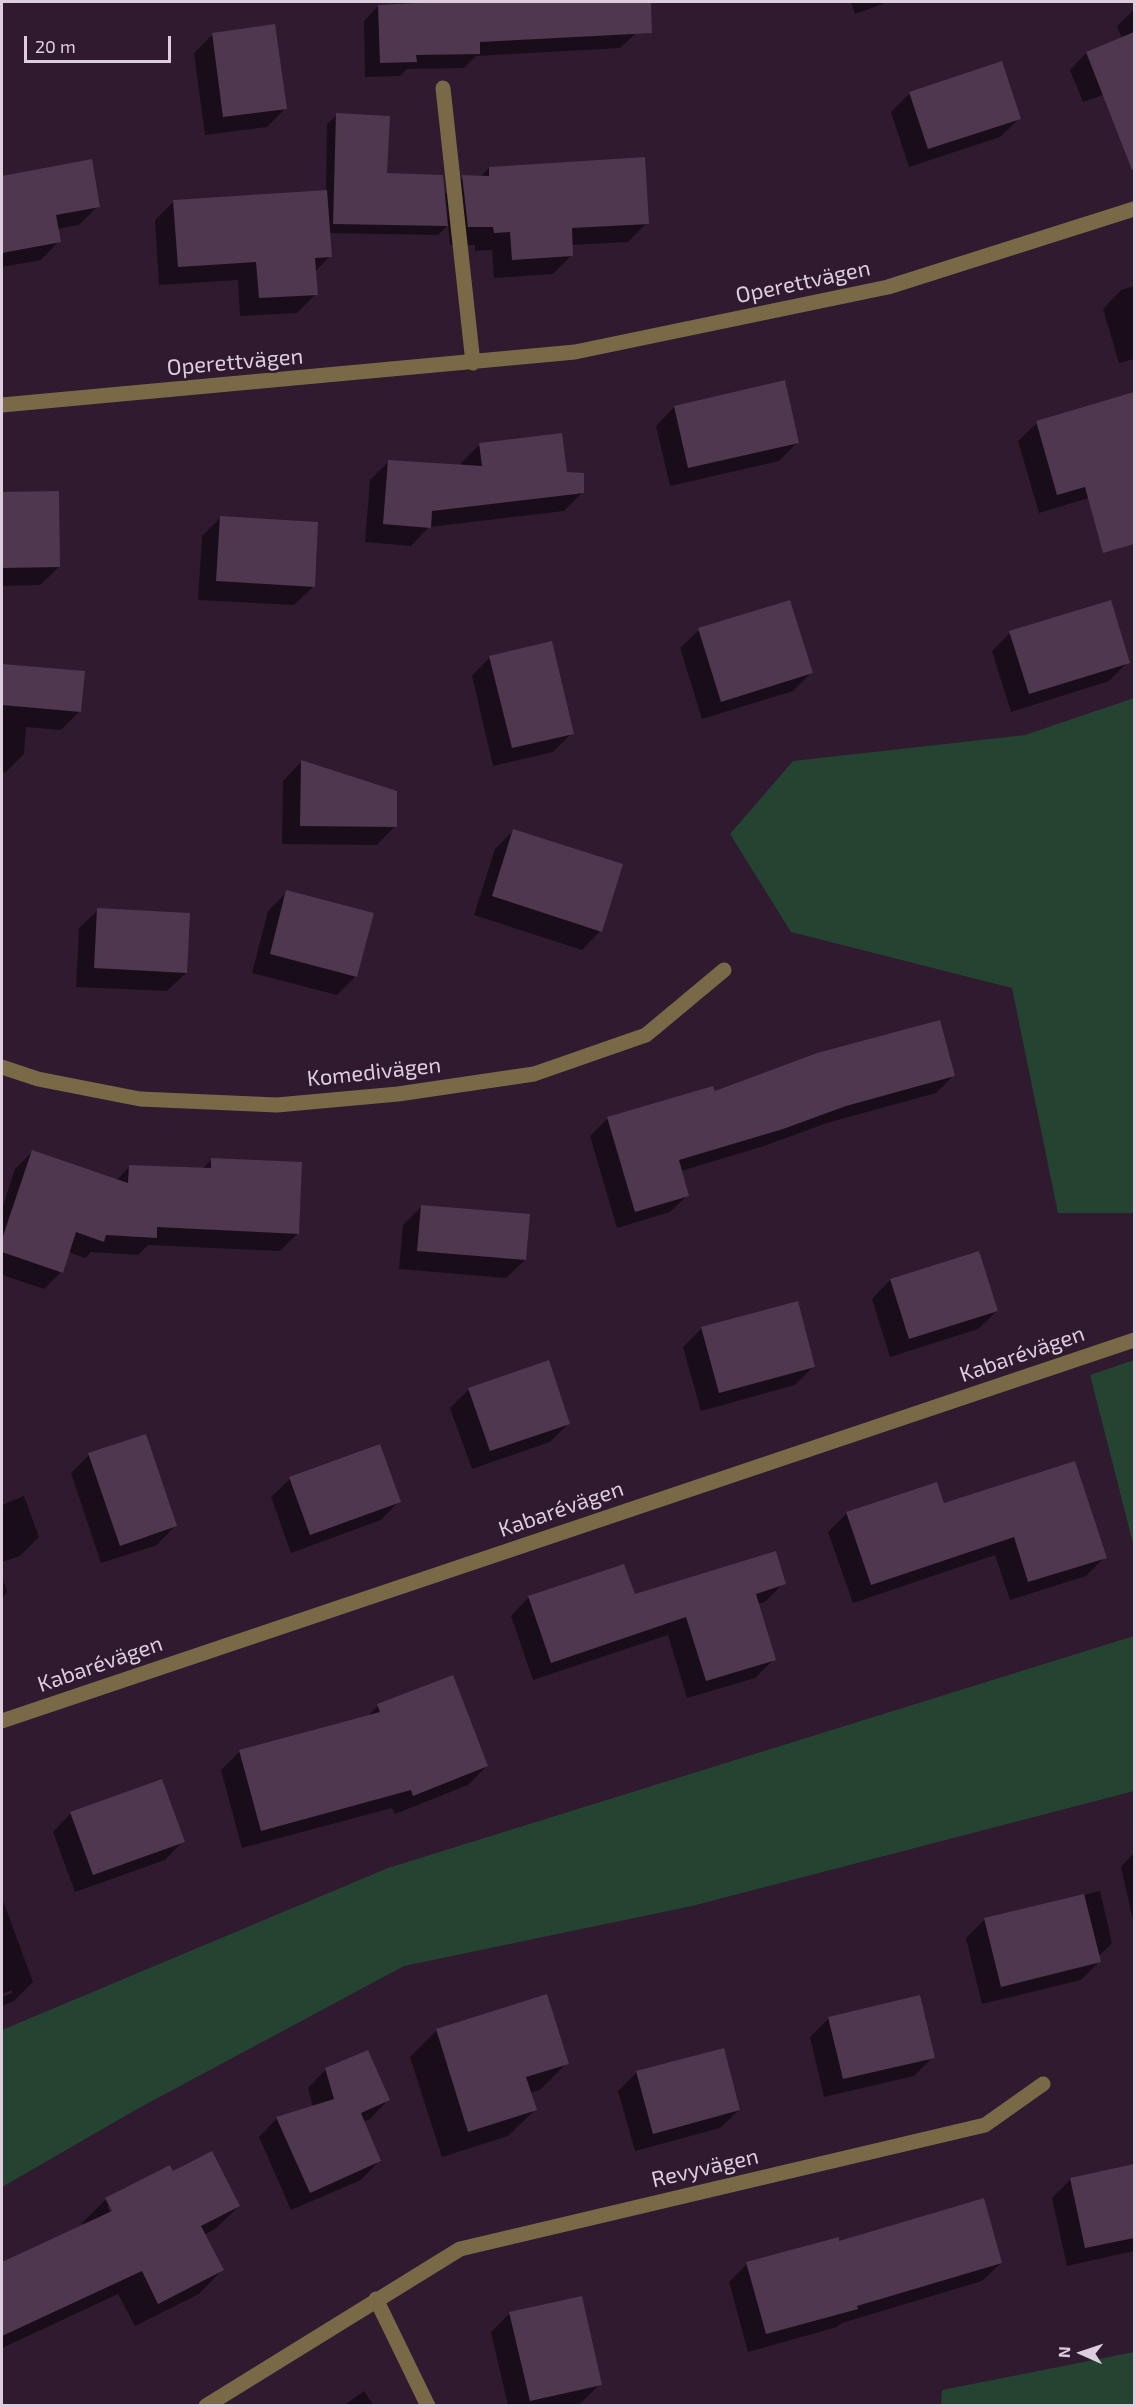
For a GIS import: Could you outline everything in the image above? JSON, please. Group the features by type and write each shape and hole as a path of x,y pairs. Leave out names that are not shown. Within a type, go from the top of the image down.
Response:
{"street":[{"path":"443,88 473,363"},
{"name":"Operettvägen","path":"2,405 575,352 849,297 888,287 1134,209"},
{"name":"Komedivägen","path":"2,1067 38,1079 140,1099 277,1105 399,1094 534,1074 646,1035 724,970"},
{"name":"Kabarévägen","path":"2,1721 1134,1340"},
{"name":"Revyvägen","path":"206,2406 460,2249 985,2125 1043,2084"},
{"path":"376,2299 428,2406"}],"green space":[{"path":"1134,698 1134,1213 1058,1213 1012,988 791,932 730,834 793,761 1025,735"},
{"path":"1134,1360 1134,1547 1090,1375"},
{"path":"1134,1636 1134,1791 692,1906 404,1966 139,2108 2,2187 2,2030 388,1868"},
{"path":"1134,2352 1134,2405 941,2405 942,2390"}],"building":[{"path":"438,2 651,2 652,33 480,42 480,54 416,55 417,62 380,63 378,5"},
{"path":"275,24 287,109 223,117 212,33"},
{"path":"1134,32 1134,169 1132,170 1086,52"},
{"path":"1002,61 1021,119 928,149 909,92"},
{"path":"336,113 390,116 387,173 443,175 448,226 333,224"},
{"path":"645,157 649,224 572,228 573,256 512,260 510,232 494,233 493,227 468,227 462,175 489,176 489,167"},
{"path":"92,159 100,207 56,215 61,242 2,253 2,176"},
{"path":"327,190 332,257 315,258 318,295 259,298 256,262 178,267 173,200"},
{"path":"785,380 799,443 688,468 674,406"},
{"path":"1134,392 1134,544 1103,553 1085,487 1057,495 1036,421"},
{"path":"562,433 567,472 584,473 584,493 432,511 431,528 383,524 388,460 482,466 479,443"},
{"path":"59,491 60,567 2,568 2,492"},
{"path":"220,516 318,522 315,587 216,581"},
{"path":"790,600 813,673 721,702 698,628"},
{"path":"1111,600 1130,663 1029,694 1009,631"},
{"path":"552,641 574,734 512,748 489,656"},
{"path":"2,664 85,671 81,712 2,705"},
{"path":"301,760 397,791 397,827 300,826"},
{"path":"513,829 623,864 602,932 492,896"},
{"path":"286,890 374,913 357,977 270,954"},
{"path":"97,908 190,913 187,973 94,968"},
{"path":"940,1020 955,1076 846,1106 783,1129 679,1160 689,1196 635,1212 607,1117 713,1086 715,1091 817,1053"},
{"path":"32,1150 128,1183 129,1165 211,1168 211,1158 302,1162 299,1234 157,1227 157,1238 106,1235 104,1242 76,1232 63,1273 2,1252 2,1239"},
{"path":"421,1205 530,1214 526,1260 417,1251"},
{"path":"979,1251 998,1311 909,1339 890,1279"},
{"path":"798,1301 815,1367 719,1393 701,1327"},
{"path":"549,1360 570,1424 490,1451 468,1388"},
{"path":"146,1434 177,1526 120,1546 88,1453"},
{"path":"380,1444 401,1502 310,1535 289,1477"},
{"path":"1075,1461 1107,1558 1028,1582 1014,1537 871,1585 846,1512 937,1482 944,1503"},
{"path":"776,1551 786,1584 756,1594 776,1660 706,1681 686,1617 551,1663 528,1596 624,1564 635,1594"},
{"path":"453,1675 488,1766 413,1796 411,1790 261,1831 239,1750 380,1712 377,1704"},
{"path":"162,1779 185,1842 93,1875 70,1812"},
{"path":"1084,1894 1101,1962 1001,1987 984,1918"},
{"path":"547,1994 569,2064 526,2077 537,2110 468,2132 436,2029"},
{"path":"920,1995 935,2058 843,2079 828,2017"},
{"path":"724,2048 740,2110 653,2134 636,2071"},
{"path":"368,2050 390,2100 361,2113 381,2161 310,2193 276,2117 334,2099 325,2068"},
{"path":"212,2151 240,2206 201,2226 224,2270 158,2304 142,2271 2,2336 2,2262 112,2211 105,2198 170,2165 173,2171"},
{"path":"1134,2164 1134,2238 1085,2248 1070,2178"},
{"path":"984,2198 1002,2263 857,2306 858,2309 766,2334 746,2262 839,2237 839,2241"},
{"path":"582,2296 602,2385 530,2401 509,2312"}]}
